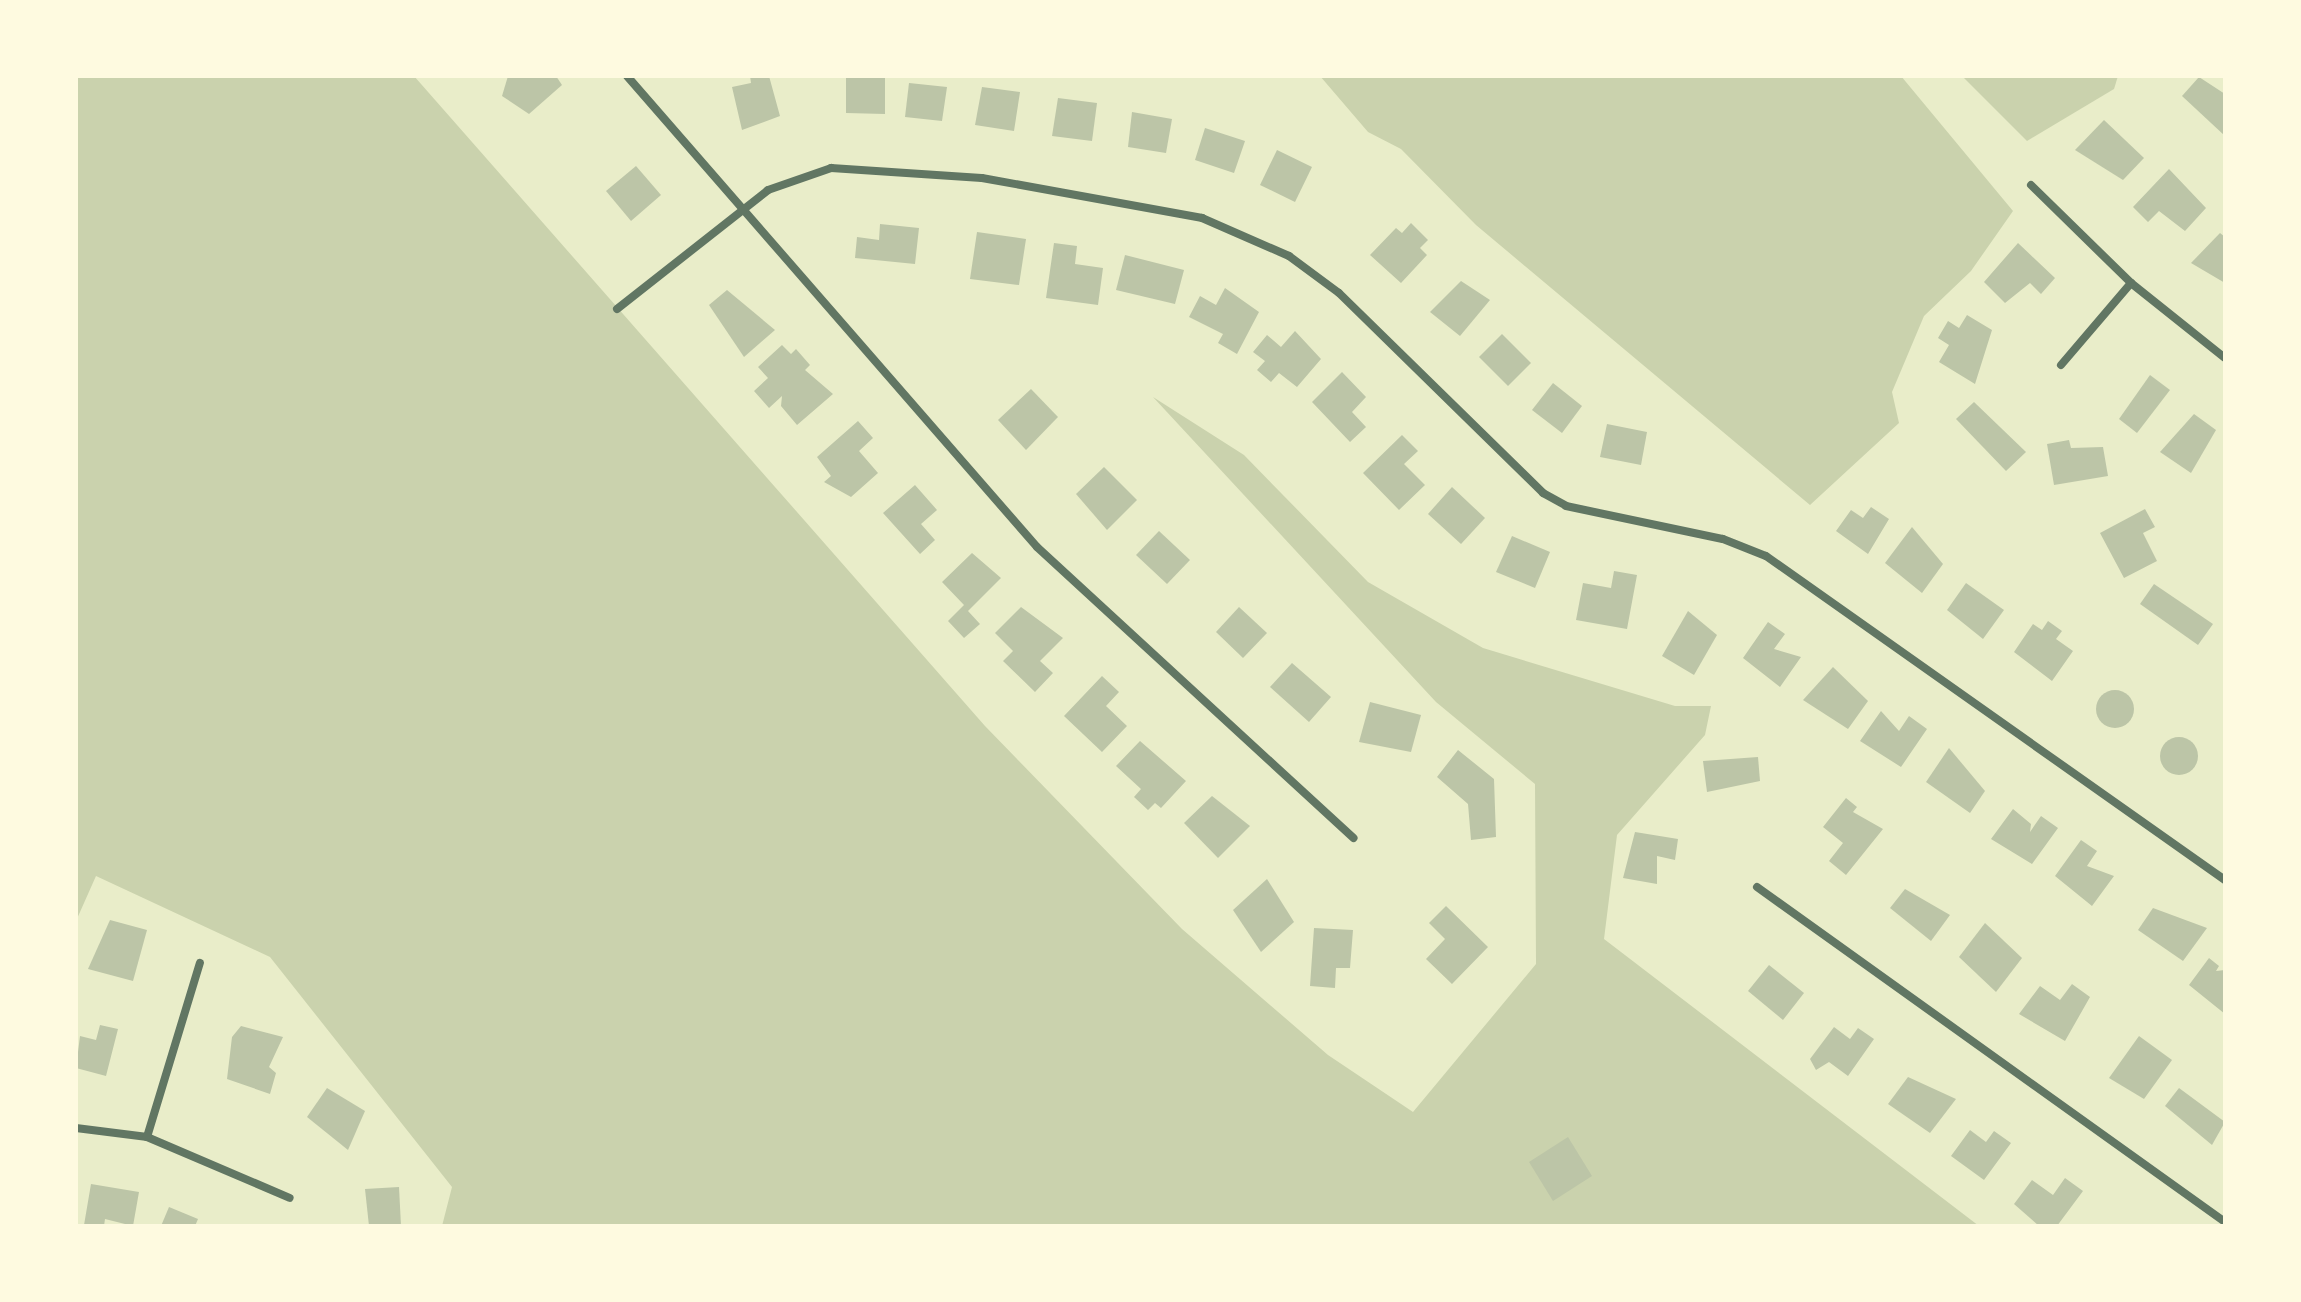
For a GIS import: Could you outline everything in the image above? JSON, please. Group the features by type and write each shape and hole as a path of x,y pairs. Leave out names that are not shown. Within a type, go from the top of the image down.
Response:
{"street":[{"path":"627,76 1037,547 1354,838"},
{"path":"617,309 768,190 831,168 902,169 1124,200 1236,230 1289,256 1339,293 1543,493 1566,506 1766,556 2225,880"},
{"path":"2031,185 2131,283 2225,358"},
{"path":"2061,365 2131,283"},
{"path":"1757,887 2225,1222"},
{"path":"147,1137 200,963"},
{"path":"76,1128 147,1137 290,1198"}],"green space":[{"path":"76,76 414,76 985,726 1182,929 1328,1055 1413,1112 1536,964 1535,784 1436,702 1153,397 1244,455 1368,582 1483,648 1675,706 1711,706 1705,735 1617,835 1604,939 1979,1226 442,1226 452,1187 270,957 96,876 76,921"},
{"path":"1320,76 1901,76 2013,211 1971,271 1924,316 1892,392 1899,423 1810,505 1476,225 1401,149 1368,132"},
{"path":"1962,76 2118,76 2114,89 2027,141"}],"building":[{"path":"508,76 556,76 562,85 529,114 502,96"},
{"path":"750,76 769,76 780,116 742,130 732,87 751,83"},
{"path":"885,76 885,114 846,113 846,77"},
{"path":"2199,77 2225,94 2225,136 2182,96"},
{"path":"909,83 947,87 942,121 905,117"},
{"path":"982,87 1020,92 1014,131 975,125"},
{"path":"1058,98 1097,103 1092,141 1052,136"},
{"path":"1132,112 1172,119 1166,153 1128,147"},
{"path":"2104,120 2144,158 2123,180 2075,150"},
{"path":"1205,128 1245,141 1234,173 1195,160"},
{"path":"1277,150 1312,167 1295,202 1260,185"},
{"path":"636,166 661,195 631,221 606,191"},
{"path":"2169,169 2206,208 2185,231 2159,211 2148,222 2133,207"},
{"path":"1411,223 1428,240 1420,248 1427,255 1401,283 1370,255 1396,228 1402,233"},
{"path":"880,224 919,228 915,264 855,258 857,237 879,240"},
{"path":"977,232 1026,239 1019,285 970,279"},
{"path":"2220,233 2225,237 2225,283 2191,263"},
{"path":"1054,243 1077,246 1075,264 1103,268 1098,305 1046,298"},
{"path":"2018,243 2055,278 2041,294 2030,283 2005,303 1984,282"},
{"path":"1125,255 1184,270 1175,304 1116,290"},
{"path":"1461,281 1490,300 1460,336 1430,312"},
{"path":"1225,288 1259,312 1237,354 1218,343 1223,334 1189,317 1200,296 1216,305"},
{"path":"727,290 775,330 744,357 709,305"},
{"path":"1967,315 1992,330 1975,384 1939,362 1949,345 1938,338 1948,321 1959,328"},
{"path":"1295,331 1321,359 1297,387 1279,373 1271,382 1257,370 1265,361 1253,352 1267,335 1281,347"},
{"path":"1502,334 1531,363 1508,386 1479,357"},
{"path":"782,345 791,354 796,349 810,365 805,370 833,394 797,425 781,406 782,396 769,408 754,391 768,378 758,367"},
{"path":"1342,372 1366,397 1352,412 1366,427 1350,442 1312,402"},
{"path":"2150,375 2170,390 2137,433 2119,419"},
{"path":"1553,383 1582,406 1562,433 1532,410"},
{"path":"1031,389 1058,417 1026,450 998,420"},
{"path":"1974,402 2026,452 2006,471 1956,419"},
{"path":"2194,414 2216,430 2191,473 2160,452"},
{"path":"858,421 873,438 859,451 878,473 851,497 824,482 831,476 817,457"},
{"path":"1607,424 1647,432 1641,465 1600,457"},
{"path":"1402,435 1418,451 1404,464 1425,485 1399,510 1363,473"},
{"path":"2069,440 2071,448 2103,447 2108,476 2054,485 2047,444"},
{"path":"1104,467 1137,500 1107,530 1076,494"},
{"path":"915,485 937,510 921,524 935,540 920,554 883,513"},
{"path":"1452,487 1485,518 1461,544 1428,514"},
{"path":"1871,507 1889,519 1868,554 1836,531 1851,510 1863,518"},
{"path":"2145,509 2155,527 2143,533 2157,561 2124,578 2100,533"},
{"path":"1912,527 1943,564 1922,593 1885,563"},
{"path":"1159,531 1190,560 1167,584 1136,555"},
{"path":"1512,536 1550,552 1535,588 1496,572"},
{"path":"972,553 1001,578 968,611 980,624 964,638 948,621 964,605 942,582"},
{"path":"1614,571 1637,575 1627,629 1576,620 1583,583 1611,588"},
{"path":"1966,583 2004,610 1983,639 1947,610"},
{"path":"2154,584 2213,624 2198,645 2140,604"},
{"path":"1021,607 1063,638 1040,661 1053,673 1035,692 1003,661 1013,651 995,633"},
{"path":"1239,607 1267,633 1243,658 1216,632"},
{"path":"1688,611 1717,635 1694,675 1662,656"},
{"path":"2048,621 2062,631 2056,639 2073,651 2052,681 2014,652 2033,624 2042,630"},
{"path":"1768,622 1785,634 1774,649 1801,657 1780,687 1743,658"},
{"path":"1292,663 1331,697 1309,722 1270,687"},
{"path":"1833,667 1868,701 1848,729 1803,700"},
{"path":"1102,676 1119,692 1106,706 1127,726 1102,752 1064,716"},
{"path":"2115,690 2128,696 2134,709 2128,722 2115,728 2102,722 2096,709 2102,696"},
{"path":"1370,702 1421,715 1411,752 1359,742"},
{"path":"1881,711 1899,731 1909,716 1927,729 1901,767 1860,741"},
{"path":"2179,737 2192,743 2198,756 2192,769 2179,775 2166,769 2160,756 2166,743"},
{"path":"1140,741 1186,781 1161,808 1155,803 1148,810 1134,797 1141,789 1116,766"},
{"path":"1949,748 1985,791 1970,813 1926,782"},
{"path":"1458,750 1494,779 1496,837 1471,840 1468,804 1437,777"},
{"path":"1758,757 1760,781 1707,792 1703,761"},
{"path":"1212,796 1250,826 1218,858 1184,823"},
{"path":"1846,798 1857,807 1853,812 1883,829 1846,875 1829,861 1843,843 1823,827"},
{"path":"2013,809 2031,824 2030,832 2041,816 2058,828 2032,864 1991,839"},
{"path":"1635,832 1678,839 1675,860 1657,856 1657,884 1623,878"},
{"path":"2081,840 2097,851 2087,866 2114,876 2092,906 2055,876"},
{"path":"1267,879 1294,922 1261,952 1233,910"},
{"path":"1905,889 1950,915 1931,941 1890,908"},
{"path":"1446,906 1488,947 1452,984 1426,959 1445,939 1429,923"},
{"path":"2153,908 2207,928 2183,961 2138,930"},
{"path":"110,920 147,930 133,981 88,969"},
{"path":"1985,923 2022,958 1996,992 1959,957"},
{"path":"1314,928 1353,930 1350,968 1336,968 1335,988 1310,986"},
{"path":"2209,958 2219,966 2216,971 2225,970 2225,1014 2189,985"},
{"path":"1769,965 1804,993 1783,1020 1748,991"},
{"path":"2072,984 2090,997 2065,1041 2019,1014 2040,986 2060,1000"},
{"path":"100,1025 118,1029 106,1076 76,1068 80,1036 96,1040"},
{"path":"241,1026 283,1037 269,1067 276,1073 270,1094 227,1079 232,1037"},
{"path":"1834,1027 1850,1039 1858,1028 1874,1039 1848,1076 1829,1062 1816,1070 1810,1059"},
{"path":"2139,1036 2172,1060 2144,1099 2109,1078"},
{"path":"1908,1077 1956,1099 1930,1133 1888,1104"},
{"path":"327,1088 365,1111 348,1150 307,1117"},
{"path":"2179,1088 2225,1122 2212,1145 2165,1106"},
{"path":"1970,1130 1986,1142 1994,1131 2011,1143 1984,1180 1951,1156"},
{"path":"1568,1137 1592,1176 1553,1201 1529,1162"},
{"path":"2065,1178 2083,1191 2057,1226 2039,1226 2014,1204 2032,1180 2053,1195"},
{"path":"91,1184 139,1192 133,1226 105,1219 104,1226 84,1225"},
{"path":"399,1187 401,1226 369,1226 365,1189"},
{"path":"169,1207 198,1219 195,1226 161,1226"}]}
